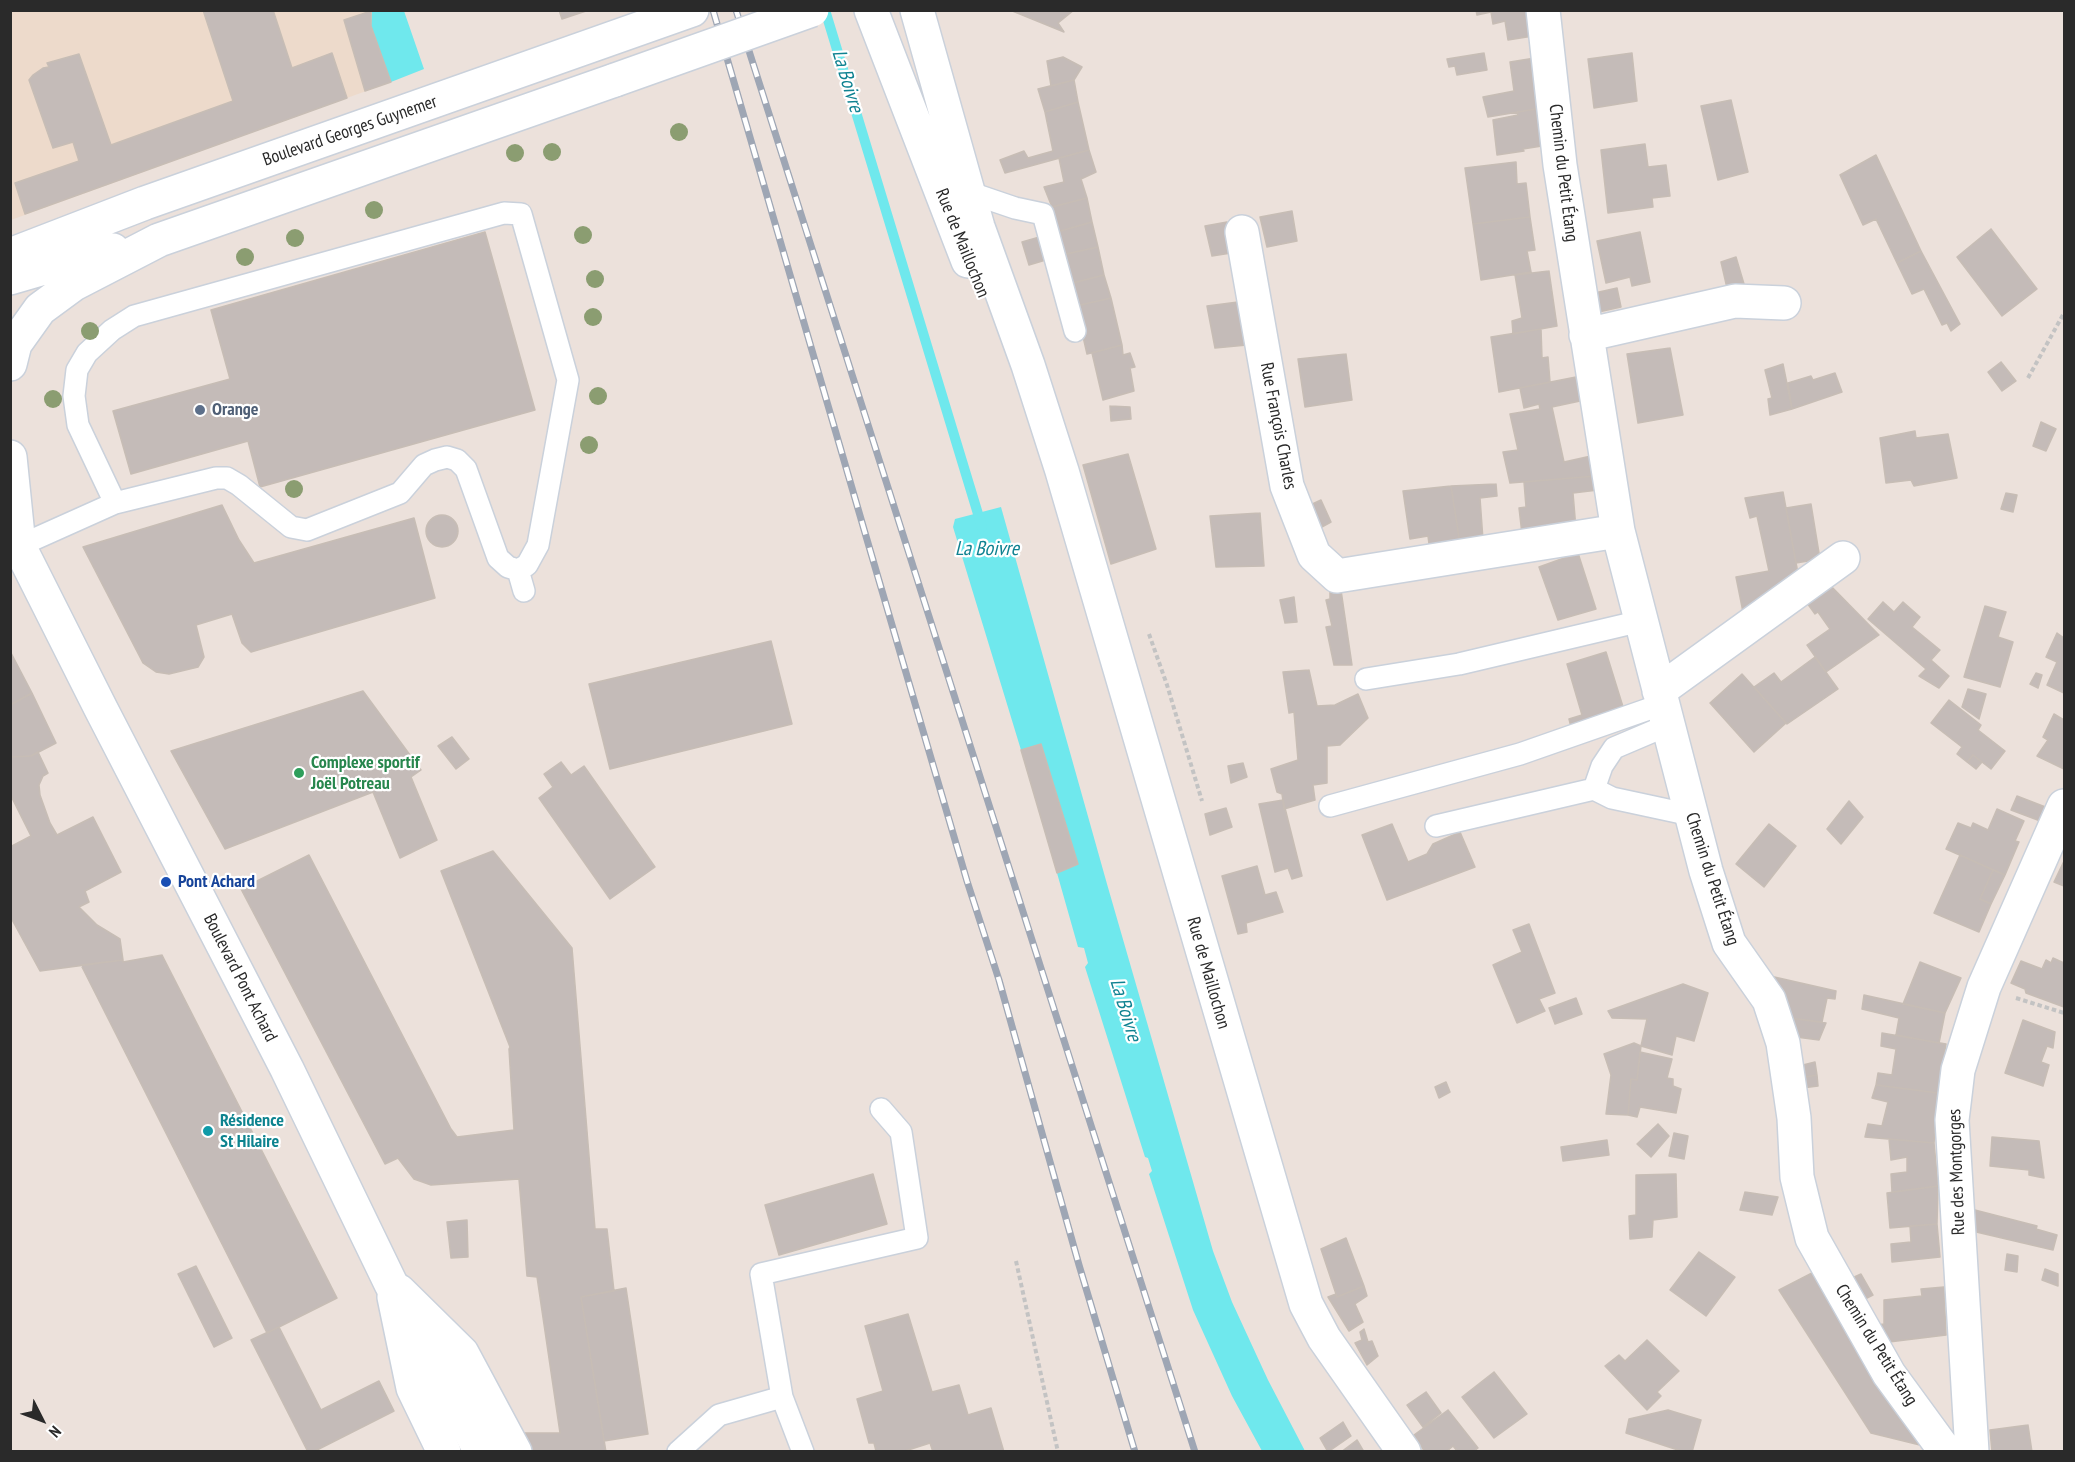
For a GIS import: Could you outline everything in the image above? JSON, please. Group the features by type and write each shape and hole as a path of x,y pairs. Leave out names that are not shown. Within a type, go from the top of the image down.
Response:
{"street":[{"name":"Boulevard Georges Guynemer","path":"10,255 145,203 692,10"},
{"path":"10,278 90,255 159,240 812,10"},
{"name":"Rue de Maillochon","path":"871,10 973,275 1062,471"},
{"name":"Rue de Maillochon","path":"917,10 978,227 1028,365 1062,471 1306,1304 1324,1338 1404,1452"},
{"name":"Chemin du Petit Étang","path":"1543,10 1560,165 1618,531 1706,871 1729,944 1769,1000 1783,1043 1794,1118 1797,1177 1812,1239 1889,1374 1946,1452"},
{"name":"Rue François Charles","path":"1242,232 1287,486 1314,555 1337,576 1618,531"},
{"path":"10,364 15,344 40,309 75,284 159,240"},
{"path":"1586,335 1735,301 1784,303"},
{"path":"10,457 13,534"},
{"name":"Boulevard Pont Achard","path":"13,534 287,1069 391,1284 481,1452"},
{"path":"1663,707 1844,558"},
{"name":"Rue des Montgorges","path":"1972,1452 1952,1120 1958,1070 1984,987 2064,806"},
{"name":"Boulevard Pont Achard","path":"391,1284 412,1388 444,1452"},
{"name":"Boulevard Pont Achard","path":"391,1284 462,1353 514,1452"}],"lane":[{"path":"968,192 1014,208 1043,214 1075,331"},
{"path":"13,534 216,478 226,478 239,485 291,527 307,530 400,493 424,465 447,457 457,460 466,469 498,558 508,567 518,570 527,565 538,545 568,380 521,214 504,213 134,316 112,330 87,353 77,370 74,396 78,425 115,504"},
{"path":"518,570 524,591"},
{"path":"1366,679 1459,664 1641,621"},
{"path":"1594,789 1602,766 1614,748 1663,707"},
{"path":"1330,806 1520,754 1663,707"},
{"path":"1437,826 1594,789 1612,798 1691,815"},
{"path":"802,1452 782,1397 761,1274 917,1238 902,1132 881,1109"},
{"path":"678,1452 719,1416 782,1397"}],"path":[{"path":"2028,378 2064,313"},
{"path":"1984,987 2064,1013"},
{"path":"1016,1261 1058,1452"}],"shaded area":[{"path":"11,11 371,11 391,82 11,220"}],"water":[{"path":"372,11 404,11 424,69 391,82 371,26"},
{"name":"La Boivre","path":"1001,507 1213,1251 1232,1302 1268,1380 1305,1451 1262,1451 1232,1396 1193,1310 1149,1174 1152,1171 1148,1158 1145,1157 1085,967 1088,963 1084,948 1078,947 1057,873 1078,864 1041,744 1021,750 953,527 955,519"}],"building":[{"path":"203,10 273,10 292,68 332,53 347,98 25,214 15,183 79,161 73,142 53,148 29,80 33,75 49,67 47,63 79,54 111,145 233,101"},
{"path":"559,10 589,10 562,19"},
{"path":"1010,10 1074,10 1058,23 1064,32"},
{"path":"1476,10 1529,10 1533,36 1508,40 1505,21 1493,24 1491,12 1477,15"},
{"path":"371,11 371,26 391,82 365,91 344,20"},
{"path":"1484,53 1487,70 1457,75 1455,66 1449,67 1447,59"},
{"path":"1632,53 1637,101 1594,108 1588,59"},
{"path":"1063,57 1082,67 1074,80 1051,86 1047,61"},
{"path":"1535,58 1542,108 1488,117 1483,97 1514,91 1510,62"},
{"path":"1074,80 1078,102 1045,112 1038,89"},
{"path":"1731,100 1748,172 1718,180 1701,106"},
{"path":"1078,102 1089,150 1005,173 1000,160 1024,151 1028,158 1053,151 1045,112"},
{"path":"1542,108 1548,145 1497,155 1493,120 1518,115 1517,112"},
{"path":"1645,144 1648,167 1666,165 1670,196 1652,198 1653,207 1608,213 1601,150"},
{"path":"1089,150 1096,172 1081,179 1087,198 1052,207 1044,187 1064,182 1059,158"},
{"path":"1876,155 1921,251 1897,263 1876,219 1863,225 1840,175"},
{"path":"1516,162 1517,184 1526,183 1530,217 1473,224 1465,168"},
{"path":"1087,198 1092,222 1057,232 1052,207"},
{"path":"1292,211 1297,241 1267,247 1260,217"},
{"path":"1530,217 1535,250 1527,251 1531,272 1481,280 1473,224"},
{"path":"1092,222 1098,247 1062,255 1057,232"},
{"path":"1227,222 1231,253 1212,256 1205,226"},
{"path":"1991,229 2037,289 2002,316 1957,257"},
{"path":"485,232 535,410 260,487 248,441 131,474 113,411 230,379 211,310"},
{"path":"1640,232 1650,282 1632,286 1630,277 1606,283 1597,241"},
{"path":"1043,236 1049,259 1029,265 1022,242"},
{"path":"1098,247 1104,275 1069,284 1062,255"},
{"path":"1921,251 1960,324 1951,331 1947,323 1942,325 1924,289 1912,294 1897,263"},
{"path":"1736,257 1744,284 1727,288 1721,262"},
{"path":"1549,271 1557,326 1513,334 1512,321 1522,318 1515,275"},
{"path":"1104,275 1111,298 1076,306 1069,284"},
{"path":"1617,288 1621,307 1594,313 1590,294"},
{"path":"1111,298 1122,345 1087,354 1076,306"},
{"path":"1238,302 1247,345 1215,348 1207,306"},
{"path":"1541,329 1542,358 1548,357 1550,382 1499,392 1491,337"},
{"path":"1122,345 1123,355 1130,353 1135,367 1130,368 1134,391 1103,400 1092,353"},
{"path":"1670,348 1683,415 1638,423 1627,354"},
{"path":"1346,354 1352,400 1305,407 1298,359"},
{"path":"2001,362 2016,381 2002,391 1988,372"},
{"path":"1783,364 1792,409 1770,415 1768,399 1772,398 1765,370"},
{"path":"1835,373 1842,392 1792,409 1788,383 1811,376 1813,380"},
{"path":"1576,377 1580,401 1552,407 1564,462 1591,456 1596,476 1510,483 1503,452 1518,450 1510,414 1540,409 1539,404 1524,408 1520,388"},
{"path":"1110,406 1130,407 1131,419 1111,421"},
{"path":"2041,422 2056,429 2046,451 2033,446"},
{"path":"1915,431 1916,438 1948,434 1957,478 1914,486 1911,480 1886,483 1880,438"},
{"path":"1128,454 1156,549 1111,564 1083,465"},
{"path":"1596,476 1598,490 1573,493 1576,529 1522,534 1519,508 1526,507 1524,482"},
{"path":"1496,484 1497,496 1480,498 1483,540 1460,544 1451,486"},
{"path":"1451,486 1460,544 1430,552 1428,536 1410,539 1403,491"},
{"path":"1783,492 1799,579 1744,617 1736,577 1769,571 1757,516 1750,518 1745,498"},
{"path":"2006,493 2017,495 2013,512 2001,509"},
{"path":"1321,500 1331,522 1320,528 1308,506"},
{"path":"1811,504 1820,559 1796,563 1786,508"},
{"path":"222,505 239,540 254,563 414,518 435,598 251,652 242,643 232,614 196,625 204,657 198,667 169,674 156,672 143,663 83,547"},
{"path":"1260,513 1264,566 1216,567 1210,516"},
{"path":"442,515 453,520 458,531 453,542 442,547 431,542 426,531 431,520"},
{"path":"1578,553 1596,609 1558,620 1539,567"},
{"path":"1825,580 1879,635 1826,672 1807,645 1830,629 1818,612 1815,614 1802,596"},
{"path":"1341,590 1352,665 1334,665 1326,627 1332,626 1326,600 1330,599 1330,592"},
{"path":"1294,597 1297,622 1285,623 1280,600"},
{"path":"1883,602 1894,612 1903,602 1920,617 1912,627 1940,650 1931,660 1949,676 1939,688 1919,676 1926,669 1868,619"},
{"path":"1985,606 2006,612 1998,637 2013,642 2000,687 1964,677"},
{"path":"2057,633 2064,638 2064,693 2047,685 2057,662 2046,657"},
{"path":"771,641 792,724 610,769 589,684"},
{"path":"10,651 32,693 10,705"},
{"path":"1606,652 1624,710 1571,727 1569,719 1582,715 1567,664"},
{"path":"1815,657 1838,689 1787,724 1754,687 1774,673 1781,682"},
{"path":"1309,670 1317,706 1335,705 1358,694 1368,718 1340,745 1327,746 1327,783 1313,785 1315,800 1284,809 1282,794 1277,792 1271,769 1298,760 1294,712 1289,713 1283,672"},
{"path":"2036,673 2042,675 2038,688 2030,684"},
{"path":"1742,674 1786,723 1754,752 1710,703"},
{"path":"1968,689 1986,694 1979,719 1962,707"},
{"name":"Complexe sportif Joël Potreau","path":"363,691 421,770 411,777 437,840 400,858 373,792 225,849 171,751"},
{"path":"32,693 56,743 31,756 10,757 10,705"},
{"path":"1949,700 1981,725 1978,730 2005,751 1991,769 1973,755 1967,762 1957,754 1962,747 1931,723"},
{"path":"2054,714 2064,720 2064,769 2037,756 2048,740 2043,737"},
{"path":"452,737 469,759 456,769 438,746"},
{"path":"1041,744 1078,864 1057,873 1021,750"},
{"path":"38,752 48,773 43,776 39,785 40,795 57,835 93,817 121,872 85,891 89,902 79,907 97,925 120,939 123,960 40,971 10,916 10,847 31,836 10,794 10,757 31,756"},
{"path":"1973,755 1982,762 1976,769 1967,762"},
{"path":"561,762 571,775 584,766 655,867 610,899 539,798 553,787 544,774"},
{"path":"1243,763 1247,777 1231,783 1228,766"},
{"path":"2017,796 2048,808 2043,822 2011,810"},
{"path":"1283,800 1302,876 1292,879 1288,868 1275,872 1259,804"},
{"path":"1849,801 1863,817 1841,844 1827,829"},
{"path":"1226,808 1232,827 1210,835 1205,814"},
{"path":"1997,809 2024,821 2015,841 2019,842 2005,875 1946,849 1958,823 1971,828 1973,823 1988,830"},
{"path":"1392,824 1408,862 1427,854 1433,844 1460,832 1475,867 1387,900 1362,835"},
{"path":"1769,824 1796,846 1764,887 1736,864"},
{"path":"493,851 572,948 595,1229 607,1229 614,1291 581,1297 606,1452 533,1452 524,1433 560,1433 537,1277 527,1276 519,1179 431,1185 414,1179 398,1158 385,1164 241,889 309,855 451,1129 457,1137 514,1130 510,1047 441,871"},
{"path":"1960,855 1993,870 1980,899 1991,904 1979,932 1934,913"},
{"path":"2064,861 2064,886 2054,882"},
{"path":"1257,866 1265,895 1276,892 1283,912 1246,923 1247,932 1238,934 1222,876"},
{"path":"1993,870 2005,875 1991,904 1980,899"},
{"path":"1529,924 1555,993 1539,999 1545,1011 1517,1023 1493,965 1522,952 1513,930"},
{"name":"Résidence St Hilaire","path":"162,955 337,1298 267,1333 81,965 123,960 123,962"},
{"path":"2053,958 2064,963 2064,1007 2026,993 2025,989 2011,983 2021,961 2042,969 2046,960 2051,963"},
{"path":"1920,962 1961,978 1945,1013 1903,1004"},
{"path":"1770,976 1836,991 1835,999 1827,998 1822,1022 1790,1018"},
{"path":"1683,984 1708,993 1694,1041 1676,1036 1672,1055 1641,1046 1647,1019 1612,1018 1608,1011"},
{"path":"1864,995 1945,1013 1939,1043 1896,1035 1899,1018 1862,1009"},
{"path":"1576,998 1582,1014 1555,1024 1549,1008"},
{"path":"1790,1018 1826,1023 1819,1040 1796,1037"},
{"path":"2023,1020 2055,1032 2053,1048 2047,1046 2041,1062 2049,1065 2043,1086 2005,1073"},
{"path":"1882,1033 1946,1044 1938,1093 1876,1085 1878,1073 1892,1075 1896,1049 1881,1046"},
{"path":"1634,1043 1641,1046 1637,1080 1631,1079 1628,1115 1606,1114 1611,1075 1604,1054"},
{"path":"1640,1052 1672,1059 1667,1078 1673,1079 1673,1086 1681,1089 1676,1113 1640,1107 1637,1117 1628,1115 1631,1079 1637,1080"},
{"path":"1815,1062 1817,1075 1800,1078 1799,1066"},
{"path":"1817,1075 1818,1086 1802,1088 1800,1078"},
{"path":"1446,1082 1450,1092 1439,1098 1435,1087"},
{"path":"1876,1085 1938,1093 1934,1143 1865,1137 1868,1124 1882,1126 1888,1102 1872,1098"},
{"path":"1658,1124 1669,1136 1651,1157 1637,1144"},
{"path":"1674,1133 1688,1136 1684,1159 1669,1156"},
{"path":"1992,1137 2039,1141 2044,1178 2029,1175 2029,1170 1990,1166"},
{"path":"1889,1139 1934,1143 1938,1186 1892,1192 1891,1174 1907,1172 1907,1157 1891,1160"},
{"path":"1607,1140 1609,1155 1563,1161 1561,1147"},
{"path":"873,1174 887,1224 779,1255 765,1205"},
{"path":"1676,1174 1677,1217 1653,1220 1652,1237 1630,1239 1629,1216 1636,1215 1636,1175"},
{"path":"1938,1186 1937,1224 1890,1228 1887,1193"},
{"path":"1745,1192 1778,1197 1772,1215 1740,1210"},
{"path":"1971,1209 2037,1226 2036,1229 2057,1235 2053,1250 1972,1231"},
{"path":"467,1220 468,1257 451,1258 447,1222"},
{"path":"1937,1224 1940,1257 1892,1262 1891,1244 1911,1242 1910,1226"},
{"path":"1346,1238 1364,1286 1337,1297 1321,1249"},
{"path":"1699,1252 1735,1277 1706,1316 1670,1290"},
{"path":"2007,1254 2018,1256 2017,1272 2005,1270"},
{"path":"196,1266 232,1338 214,1347 178,1274"},
{"path":"2045,1269 2058,1274 2058,1286 2042,1280"},
{"path":"1812,1273 1902,1417 1928,1447 1871,1433 1779,1290"},
{"path":"1861,1274 1873,1295 1863,1300 1852,1278"},
{"path":"1364,1286 1367,1296 1355,1304 1363,1322 1349,1331 1328,1297 1336,1294 1337,1297"},
{"path":"1944,1287 1946,1335 1889,1342 1877,1325 1884,1324 1884,1300 1922,1296 1921,1289"},
{"path":"626,1288 648,1434 604,1441 581,1297"},
{"path":"908,1314 932,1392 959,1385 968,1415 991,1408 1004,1452 933,1452 930,1443 902,1452 874,1452 876,1451 874,1443 869,1443 857,1399 883,1391 865,1326"},
{"path":"279,1327 321,1410 379,1381 394,1411 313,1452 308,1452 251,1340"},
{"path":"1364,1329 1368,1342 1372,1341 1378,1356 1367,1365 1355,1343 1362,1340 1360,1332"},
{"path":"1647,1340 1679,1371 1657,1392 1661,1396 1647,1410 1605,1366 1619,1355 1625,1361"},
{"path":"1494,1372 1527,1414 1494,1438 1462,1397"},
{"path":"1426,1392 1441,1413 1423,1427 1407,1405"},
{"path":"1448,1410 1478,1448 1473,1452 1458,1452 1453,1446 1446,1452 1425,1452 1414,1435"},
{"path":"1668,1410 1701,1420 1692,1452 1684,1452 1626,1433 1629,1419"},
{"path":"1343,1422 1351,1436 1328,1452 1320,1438"},
{"path":"2028,1425 2032,1452 1992,1452 1990,1430"},
{"path":"1357,1440 1364,1452 1341,1452"}],"waterway":[{"name":"La Boivre","path":"825,10 982,527"}],"railway":[{"path":"713,10 967,881 999,980 1079,1265 1135,1452"},
{"path":"736,10 1195,1452"}],"place":[{"name":"Orange","path":"200,410"},
{"name":"Complexe sportif Joël Potreau","path":"299,773"},
{"name":"Pont Achard","path":"166,882"},
{"name":"Résidence St Hilaire","path":"208,1131"}]}
